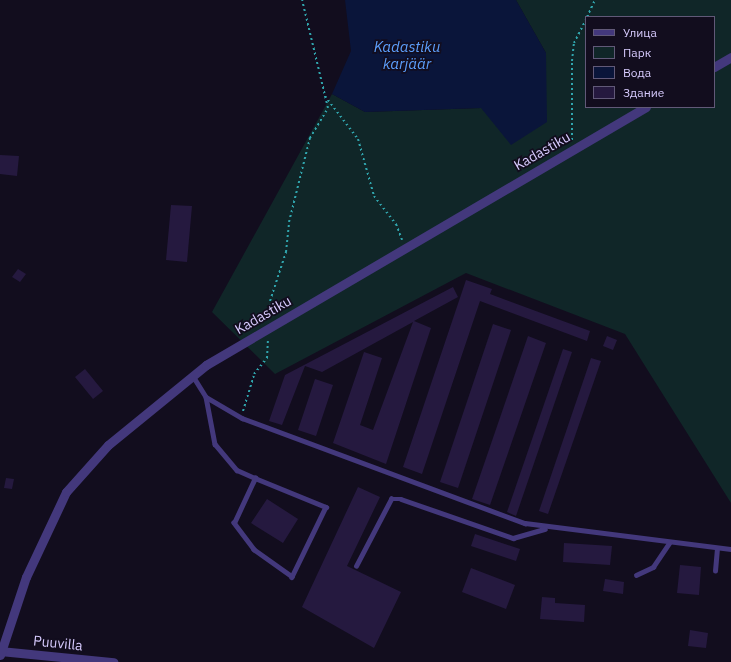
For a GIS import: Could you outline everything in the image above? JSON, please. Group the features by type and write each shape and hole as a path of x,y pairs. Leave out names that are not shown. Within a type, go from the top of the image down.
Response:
{"street":[{"path":"715,66 731,57"},
{"name":"Kadastiku","path":"0,652 26,577 66,492 108,445 193,376 272,326 644,108"},
{"name":"Puuvilla","path":"0,652 113,662"}],"lane":[{"path":"193,376 206,397 215,444 237,470 326,508 292,578 254,550 234,522 255,478"},
{"path":"206,397 242,418 547,528 718,549 731,549"},
{"path":"356,566 391,499 401,499 513,538 547,528"},
{"path":"636,575 653,567 669,542"},
{"path":"715,571 718,549"}],"path":[{"path":"242,418 252,380 267,358 272,326 270,301 286,252 289,222 310,138 328,108 302,0"},
{"path":"587,16 595,0"},
{"path":"573,150 569,122 572,61 574,43 585,20"},
{"path":"324,95 358,139 374,196 396,224 405,248"}],"green space":[{"path":"516,0 731,0 731,503 625,334 466,273 275,374 212,312 332,94 365,112 481,108 546,53"}],"water":[{"name":"Kadastiku karjäär","path":"345,0 516,0 546,53 547,122 511,145 481,108 365,112 332,94 351,51"}],"building":[{"path":"0,155 19,156 17,176 0,174"},
{"path":"171,205 192,206 187,262 166,260"},
{"path":"18,269 26,274 20,282 12,277"},
{"path":"466,280 492,289 490,294 590,331 587,341 480,301 422,474 403,467"},
{"path":"453,287 458,297 414,321 431,328 386,464 333,443 364,352 382,358 360,425 373,430 413,322 322,372 305,366 282,425 269,421 285,375"},
{"path":"493,324 511,330 458,488 440,482"},
{"path":"528,336 546,343 490,505 472,499"},
{"path":"607,336 617,340 613,350 603,346"},
{"path":"563,349 572,352 516,516 507,512"},
{"path":"591,358 601,361 548,514 539,511"},
{"path":"85,369 103,391 93,399 75,377"},
{"path":"315,379 333,385 316,436 298,430"},
{"path":"6,478 14,479 12,489 4,488"},
{"path":"358,487 380,497 347,566 401,592 374,648 302,607"},
{"path":"267,499 298,519 283,543 251,523"},
{"path":"475,534 520,549 516,561 471,546"},
{"path":"564,543 612,546 610,565 563,562"},
{"path":"680,565 701,567 699,595 677,593"},
{"path":"471,568 515,585 506,609 462,592"},
{"path":"605,579 624,582 623,594 603,591"},
{"path":"542,597 555,598 555,603 585,605 584,622 540,619"},
{"path":"690,630 708,633 706,648 688,646"}]}
